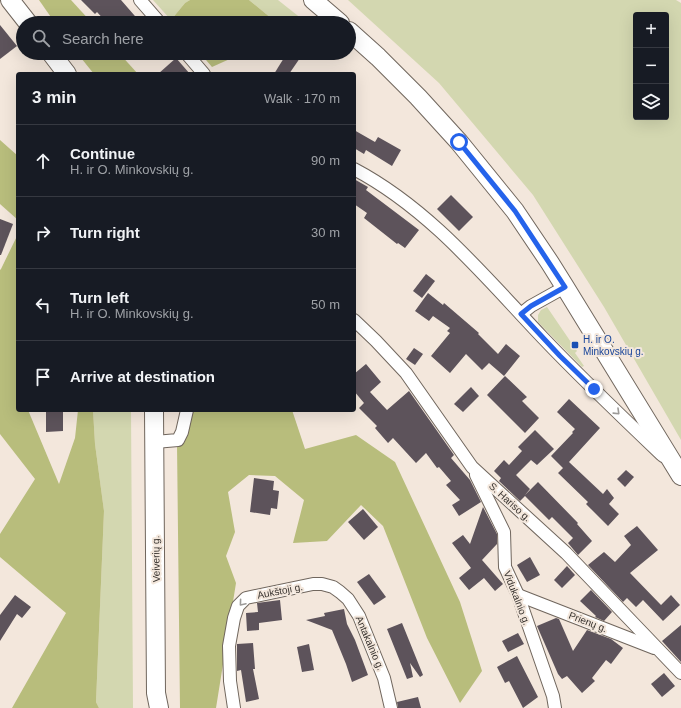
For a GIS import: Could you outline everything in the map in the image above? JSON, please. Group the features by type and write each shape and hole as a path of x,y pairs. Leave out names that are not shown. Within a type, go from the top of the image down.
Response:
{"main road":[{"path":"10,0 23,16"},
{"path":"313,0 332,16"},
{"path":"356,37 418,97 459,142 515,211 565,287 644,414 678,472"},
{"path":"56,60 65,72"},
{"name":"Veiverių g.","path":"154,412 156,693 159,708"}],"street":[{"path":"140,0 154,16"},
{"path":"192,60 202,72"},
{"path":"356,170 400,197 431,222 466,255 579,375 678,472"},
{"path":"521,314 531,306 565,287"},
{"name":"S. Hariso g.","path":"356,322 406,373 472,467 566,553 681,673"},
{"path":"155,442 178,440 182,432 187,412"},
{"name":"Vidukalnio g.","path":"472,467 504,532 505,567 518,595 553,696 555,708"},
{"name":"Aukštoji g.","path":"234,708 230,681 229,646 234,618 238,606 246,598 314,584 322,584 333,587"},
{"name":"Antakalnio g.","path":"333,587 348,599 359,616 384,678 391,708"},
{"name":"Prienų g.","path":"518,595 658,650"}],"green space":[{"path":"39,0 71,0 86,16 50,16"},
{"path":"153,0 190,0 185,3 174,16 167,16"},
{"path":"190,0 249,0 268,16 174,16 185,3"},
{"path":"249,0 278,0 298,16 268,16"},
{"path":"348,0 676,0 681,3 681,440 604,307 533,195 439,83"},
{"path":"83,60 125,60 136,72 92,72"},
{"path":"206,60 228,60 212,67"},
{"path":"0,140 16,154 16,218 0,204"},
{"path":"16,238 16,412 29,412 59,484 75,438 78,412 93,412 95,444 104,511 96,702 99,708 12,708 66,613 0,557 0,534 35,479 0,434 1,269"},
{"path":"547,307 577,351 575,353 584,366 582,367 538,322 538,315 541,310"},
{"path":"93,412 131,412 133,708 99,708 96,702 104,511 95,444"},
{"path":"189,412 293,412 305,449 356,435 395,462 460,602 482,671 460,703 427,638 383,526 361,505 327,541 293,543 304,500 275,476 249,475 228,492 235,532 226,556 236,583 216,708 180,708 177,444"}],"building":[{"path":"81,0 121,0 135,16 101,16 97,12 95,14"},
{"path":"0,25 16,47 0,59"},
{"path":"174,60 178,60 188,72 160,72"},
{"path":"283,60 299,60 290,72 275,72"},
{"path":"356,131 375,142 378,137 401,150 392,166 366,150 364,154 356,149"},
{"path":"356,180 368,187 366,190 419,230 405,248 398,243 397,244 364,218 367,213 356,205"},
{"path":"451,195 473,217 459,231 437,209"},
{"path":"0,219 13,224 1,255 0,255"},
{"path":"426,274 435,281 422,298 413,291"},
{"path":"428,293 443,305 444,303 479,333 478,334 498,354 506,344 520,356 504,376 489,363 482,370 466,354 450,373 431,356 450,333 447,331 450,328 433,316 429,321 415,311"},
{"path":"414,348 423,354 415,365 406,359"},
{"path":"366,364 381,382 370,392 387,410 409,391 454,455 451,458 470,480 481,502 459,516 452,505 460,500 446,485 451,481 439,467 437,468 426,453 416,463 393,438 388,443 375,428 377,426 359,408 364,403 356,393 356,372"},
{"path":"505,376 527,397 522,401 539,418 525,433 487,395"},
{"path":"471,387 479,396 463,412 454,404"},
{"path":"569,399 600,428 569,462 603,494 607,489 614,498 609,504 619,514 608,526 586,504 588,502 558,473 563,468 551,456 575,429 557,412"},
{"path":"46,412 63,412 63,431 46,432"},
{"path":"535,430 554,449 537,465 531,460 516,475 530,489 525,495 538,482 578,523 577,524 592,541 578,555 568,543 573,538 552,517 549,520 525,496 520,501 499,481 501,478 494,471 504,460 509,465 522,451 518,447"},
{"path":"626,470 634,477 625,487 617,479"},
{"path":"254,478 274,481 273,490 279,491 277,509 271,508 270,515 250,512"},
{"path":"483,507 497,534 497,544 482,560 503,584 495,591 484,578 469,590 459,578 471,568 452,543 463,535 470,544"},
{"path":"363,509 378,527 364,540 348,522"},
{"path":"637,526 658,550 630,573 661,605 671,595 680,605 663,621 643,600 636,607 627,598 623,602 588,565 604,552 615,562 631,545 624,536"},
{"path":"530,557 540,575 527,582 517,565"},
{"path":"567,566 575,575 562,588 554,580"},
{"path":"369,574 386,597 374,605 357,582"},
{"path":"591,590 612,612 604,621 595,617 596,616 580,601"},
{"path":"15,595 31,607 22,618 17,614 0,641 0,615"},
{"path":"280,600 282,620 259,623 259,630 247,631 246,613 258,612 257,603"},
{"path":"344,609 347,624 355,640 368,675 352,682 332,630 306,620 325,616 324,613"},
{"path":"556,618 559,619 573,651 587,630 611,639 623,648 611,664 606,660 592,678 595,681 582,693 567,676 562,679 558,674 537,626"},
{"path":"402,623 423,675 420,677 410,663 413,677 407,679 387,629"},
{"path":"681,625 681,662 662,641"},
{"path":"518,633 524,644 508,652 502,641"},
{"path":"253,643 255,669 253,669 259,699 246,702 241,670 237,671 237,644"},
{"path":"309,644 314,670 302,672 297,647"},
{"path":"517,656 538,697 523,708 509,681 505,683 497,667"},
{"path":"664,673 675,686 662,697 651,684"},
{"path":"418,697 421,708 398,708 397,702"}],"place":[{"name":"H. ir O. Minkovskių g.","path":"575,345"}],"route":[{"path":"459,142 515,211 565,287 531,306 521,314 560,356 594,389"}]}
